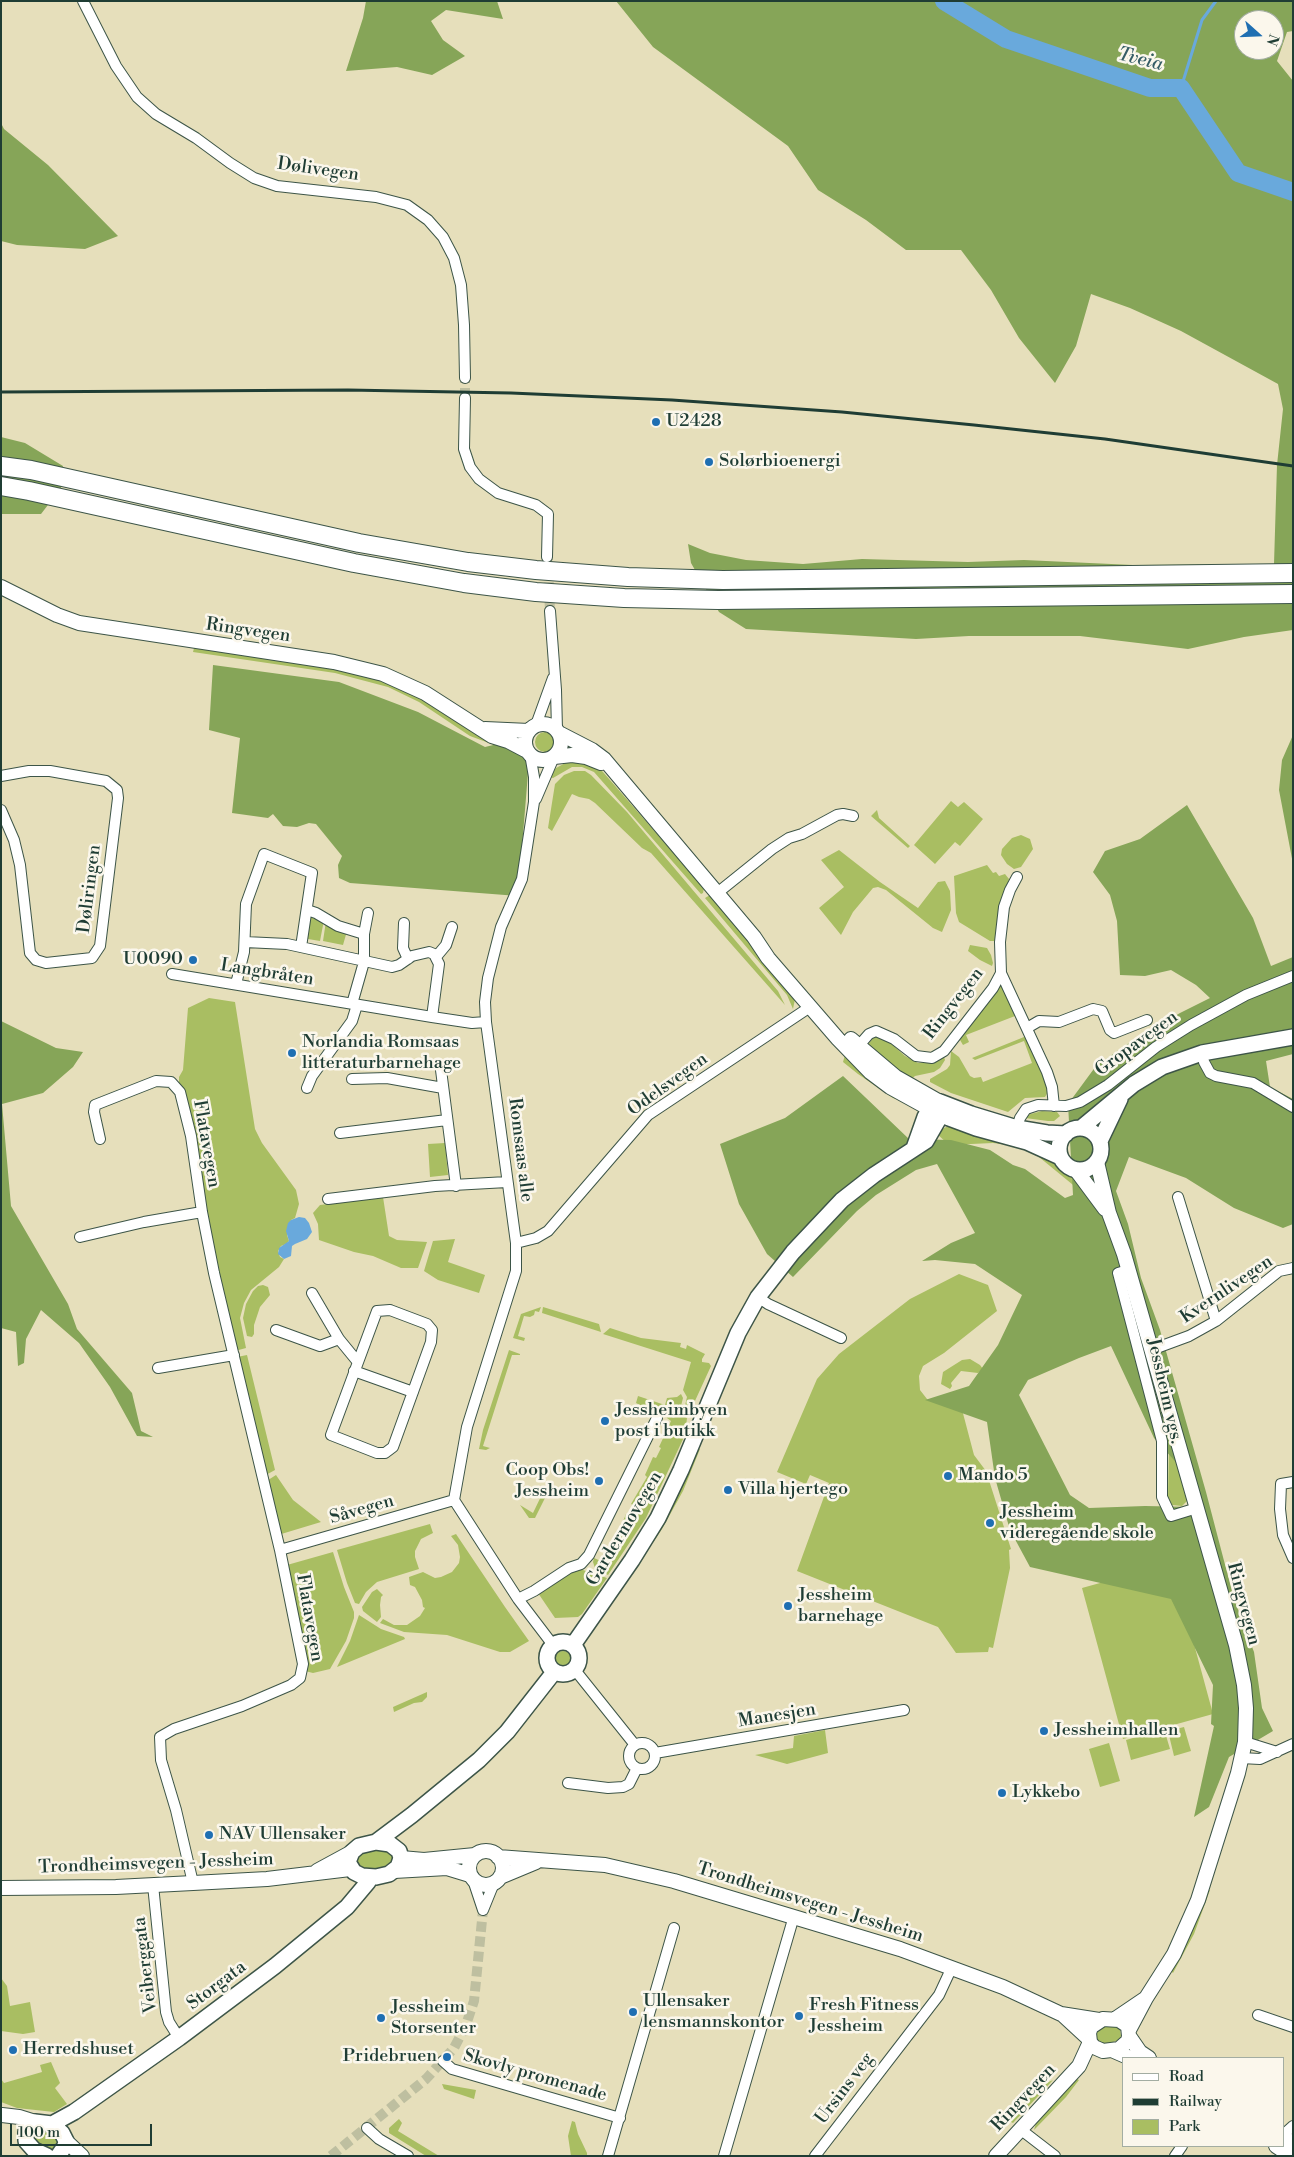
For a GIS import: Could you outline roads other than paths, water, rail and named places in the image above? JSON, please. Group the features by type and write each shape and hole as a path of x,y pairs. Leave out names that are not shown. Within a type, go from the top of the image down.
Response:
{"highway":[{"path":"1,466 31,470 359,543 468,562 536,570 628,577 723,580 1293,573"},
{"path":"1,486 29,490 354,563 464,583 536,592 624,598 718,600 1293,594"}],"main road":[{"name":"Ringvegen","path":"2,588 57,615 93,626 367,669 403,682 425,693 492,736 508,741 528,753"},
{"path":"482,730 533,728 548,724 558,732 592,750 613,769 810,1007 855,1049 896,1077 937,1109 971,1114 1015,1133 1027,1142 1060,1156 1066,1165 1076,1170 1088,1169 1097,1162 1102,1148 1100,1140 1092,1132 1081,1128"},
{"path":"533,728 525,742 528,753 541,760 572,755 586,757 613,769"},
{"path":"554,757 561,747 558,732"},
{"path":"754,937 773,953 843,1032 855,1049"},
{"path":"1015,1133 1066,1134 1081,1128 1124,1093 1162,1067 1202,1053 1293,1037"},
{"path":"1100,1140 1124,1093"},
{"name":"Gardermovegen","path":"573,1645 632,1560 658,1518 681,1470 738,1333 758,1297 793,1252 842,1200 874,1175 926,1141 937,1109"},
{"path":"1060,1156 1060,1144 1066,1134"},
{"name":"Ringvegen","path":"1097,1162 1123,1272 1151,1350 1240,1665 1246,1708 1245,1742 1241,1758 1191,1917 1174,1954 1146,1998 1129,2033"},
{"name":"Ringvegen","path":"1076,1170 1109,1213"},
{"path":"562,1642 573,1645 578,1650 580,1657 574,1670 564,1675 554,1672 549,1667 547,1656 553,1645 562,1642"},
{"path":"376,1842 412,1815 492,1747 554,1672"},
{"path":"397,1859 390,1844 376,1842 359,1846 352,1852 348,1862 350,1869 358,1875 382,1876 397,1859 412,1815"},
{"name":"Trondheimsvegen - Jessheim","path":"312,1874 352,1852"},
{"path":"490,1852 498,1858 502,1867 497,1880 481,1884 472,1878 447,1868 397,1859 424,1860 490,1852"},
{"path":"472,1878 469,1864 475,1855"},
{"name":"Trondheimsvegen - Jessheim","path":"498,1858 570,1861 605,1865 674,1881 794,1916 952,1967 1061,2014 1099,2020"},
{"name":"Trondheimsvegen - Jessheim","path":"497,1880 539,1860"},
{"name":"Trondheimsvegen - Jessheim","path":"1,1888 193,1884 350,1869"},
{"name":"Storgata","path":"52,2124 74,2112 179,2038 275,1966 347,1907 370,1877"},
{"name":"Ringvegen","path":"1115,2018 1146,1998"},
{"name":"Trondheimsvegen - Jessheim","path":"1061,2014 1089,2040"},
{"path":"1127,2057 1097,2049 1089,2040 1091,2027 1099,2020 1115,2018 1124,2022 1140,2052 1148,2057"},
{"path":"1110,2051 1124,2046 1129,2033"},
{"name":"Ringvegen","path":"996,2156 1079,2066 1089,2040"},
{"name":"Ringvegen","path":"1079,2066 1110,2051"},
{"path":"58,2156 64,2151 65,2139 74,2112"},
{"path":"2,2115 52,2124 82,2156"},
{"path":"2,2115 25,2144 47,2156"},
{"path":"25,2144 28,2128 35,2122"},
{"path":"1278,2147 1291,2156"}],"street":[{"name":"Dølivegen","path":"82,1 116,66 137,98 156,114 196,138 230,163 254,178 277,186 376,197 407,205 428,220 443,237 454,258 461,285 465,378"},
{"path":"465,398 464,449 470,467 479,479 498,493 536,505 548,514 547,557"},
{"path":"550,611 558,732"},
{"path":"533,728 554,677"},
{"name":"Romsaas alle","path":"454,1500 466,1427 514,1276 516,1243 506,1182 485,1002 488,978 501,927 522,879 534,802 534,777 528,753"},
{"name":"Romsaas alle","path":"534,802 554,757"},
{"name":"Døliringen","path":"1,776 29,771 50,771 106,781 117,790 118,798 100,946 92,958 46,963 36,960 30,953 20,865 11,833 1,810"},
{"path":"716,894 772,849 789,838 802,834 837,815 853,816"},
{"path":"236,984 245,942 246,904 264,854 312,873 300,947"},
{"name":"Ringvegen","path":"1017,877 1004,907 1000,942 1001,973 1052,1087 1054,1106"},
{"path":"307,910 338,926 364,934"},
{"path":"307,1088 312,1076 352,1021 364,962 364,934 368,913"},
{"path":"404,923 403,948 408,959"},
{"path":"436,956 446,945 452,927"},
{"path":"245,942 268,942 300,947 392,967 429,952 436,956 439,964 432,1017"},
{"name":"Ringvegen","path":"855,1049 869,1034 876,1031 894,1039 916,1056 932,1058 944,1051 993,988 1001,973"},
{"name":"Langbråten","path":"172,974 432,1017 472,1023 486,1022"},
{"name":"Gropavegen","path":"1015,1133 1026,1108 1038,1105 1054,1106 1075,1103 1096,1094 1151,1051 1191,1025 1246,995 1293,976"},
{"name":"Odelsvegen","path":"516,1243 536,1238 548,1231 648,1115 810,1007"},
{"path":"1027,1028 1039,1021 1059,1022 1093,1009 1102,1010 1110,1030 1114,1032 1146,1020"},
{"path":"1202,1053 1210,1073 1216,1076 1253,1083 1293,1107"},
{"path":"440,1070 456,1186"},
{"path":"352,1080 387,1078 443,1088"},
{"name":"Flatavegen","path":"100,1139 94,1112 95,1105 156,1081 171,1082 180,1092 184,1102 214,1272 280,1550 304,1664 300,1678 292,1685 242,1706 174,1728 160,1737 161,1760 176,1810 193,1884"},
{"path":"340,1134 447,1120"},
{"path":"328,1199 434,1186 506,1182"},
{"path":"1178,1197 1216,1321"},
{"name":"Flatavegen","path":"80,1237 144,1222 202,1212"},
{"name":"Kvernlivegen","path":"1151,1350 1189,1336 1216,1321 1279,1271 1293,1268"},
{"name":"Jessheim vgs.","path":"1123,1272 1162,1441 1162,1497 1171,1516 1197,1508"},
{"path":"312,1293 355,1366 413,1392"},
{"path":"758,1297 768,1304 842,1338"},
{"path":"377,1310 390,1310 427,1324 432,1330 432,1342 393,1447 385,1453 377,1453 331,1435 355,1366 377,1310"},
{"path":"276,1330 320,1346 339,1339"},
{"path":"158,1368 234,1356"},
{"path":"518,1599 569,1568 581,1564 589,1555 657,1418"},
{"path":"1293,1482 1281,1484 1280,1509 1283,1535 1293,1558"},
{"path":"454,1500 518,1599 553,1645"},
{"name":"Såvegen","path":"280,1550 454,1500"},
{"path":"574,1670 635,1744"},
{"name":"Manesjen","path":"655,1753 904,1710"},
{"path":"1245,1742 1277,1752"},
{"path":"646,1743 652,1746 655,1753 655,1759 650,1767 637,1768 631,1763 629,1757 630,1751 635,1744 646,1743"},
{"path":"1241,1758 1260,1758 1293,1744"},
{"path":"568,1783 608,1788 623,1787 630,1784 637,1768"},
{"path":"472,1878 483,1910 497,1880"},
{"name":"Veiberggata","path":"153,1885 167,2018 179,2038"},
{"path":"724,2156 794,1916"},
{"path":"608,2156 674,1928"},
{"name":"Ursins veg","path":"815,2156 939,1995 952,1967"},
{"path":"1258,2015 1293,2027"},
{"name":"Skovly promenade","path":"443,2062 452,2069 620,2118"},
{"path":"1284,2135 1293,2126"},
{"path":"367,2128 379,2139 408,2156"},
{"path":"1020,2130 1055,2156"}],"water":[{"path":"299,1217 305,1218 312,1232 307,1239 292,1246 291,1256 284,1259 278,1254 279,1248 289,1241 286,1231 288,1223"}],"waterway":[{"name":"Tveia","path":"944,1 1006,39 1150,88 1181,88 1238,173 1293,192"},
{"path":"1181,88 1202,20 1216,1"}],"tunnel":[{"path":"465,378 465,398"},
{"path":"548,567 550,611"},
{"path":"331,2156 426,2079 454,2048 466,2025 474,2001 483,1910"}],"railway":[{"path":"1,392 348,390 511,393 672,400 842,412 974,425 1105,439 1293,466"}],"place":[{"name":"U2428","path":"656,422"},
{"name":"Solørbioenergi","path":"709,462"},
{"name":"U0090","path":"193,960"},
{"name":"Norlandia Romsaas litteraturbarnehage","path":"292,1053"},
{"name":"Jessheimbyen post i butikk","path":"605,1421"},
{"name":"Mando 5","path":"948,1476"},
{"name":"Coop Obs! Jessheim","path":"599,1481"},
{"name":"Villa hjertego","path":"728,1490"},
{"name":"Jessheim videregående skole","path":"990,1523"},
{"name":"Jessheim barnehage","path":"788,1606"},
{"name":"Jessheimhallen","path":"1044,1731"},
{"name":"Lykkebo","path":"1002,1793"},
{"name":"NAV Ullensaker","path":"209,1835"},
{"name":"Ullensaker lensmannskontor","path":"633,2012"},
{"name":"Fresh Fitness Jessheim","path":"799,2016"},
{"name":"Jessheim Storsenter","path":"381,2018"},
{"name":"Herredshuset","path":"13,2050"},
{"name":"Pridebruen","path":"447,2057"}]}
